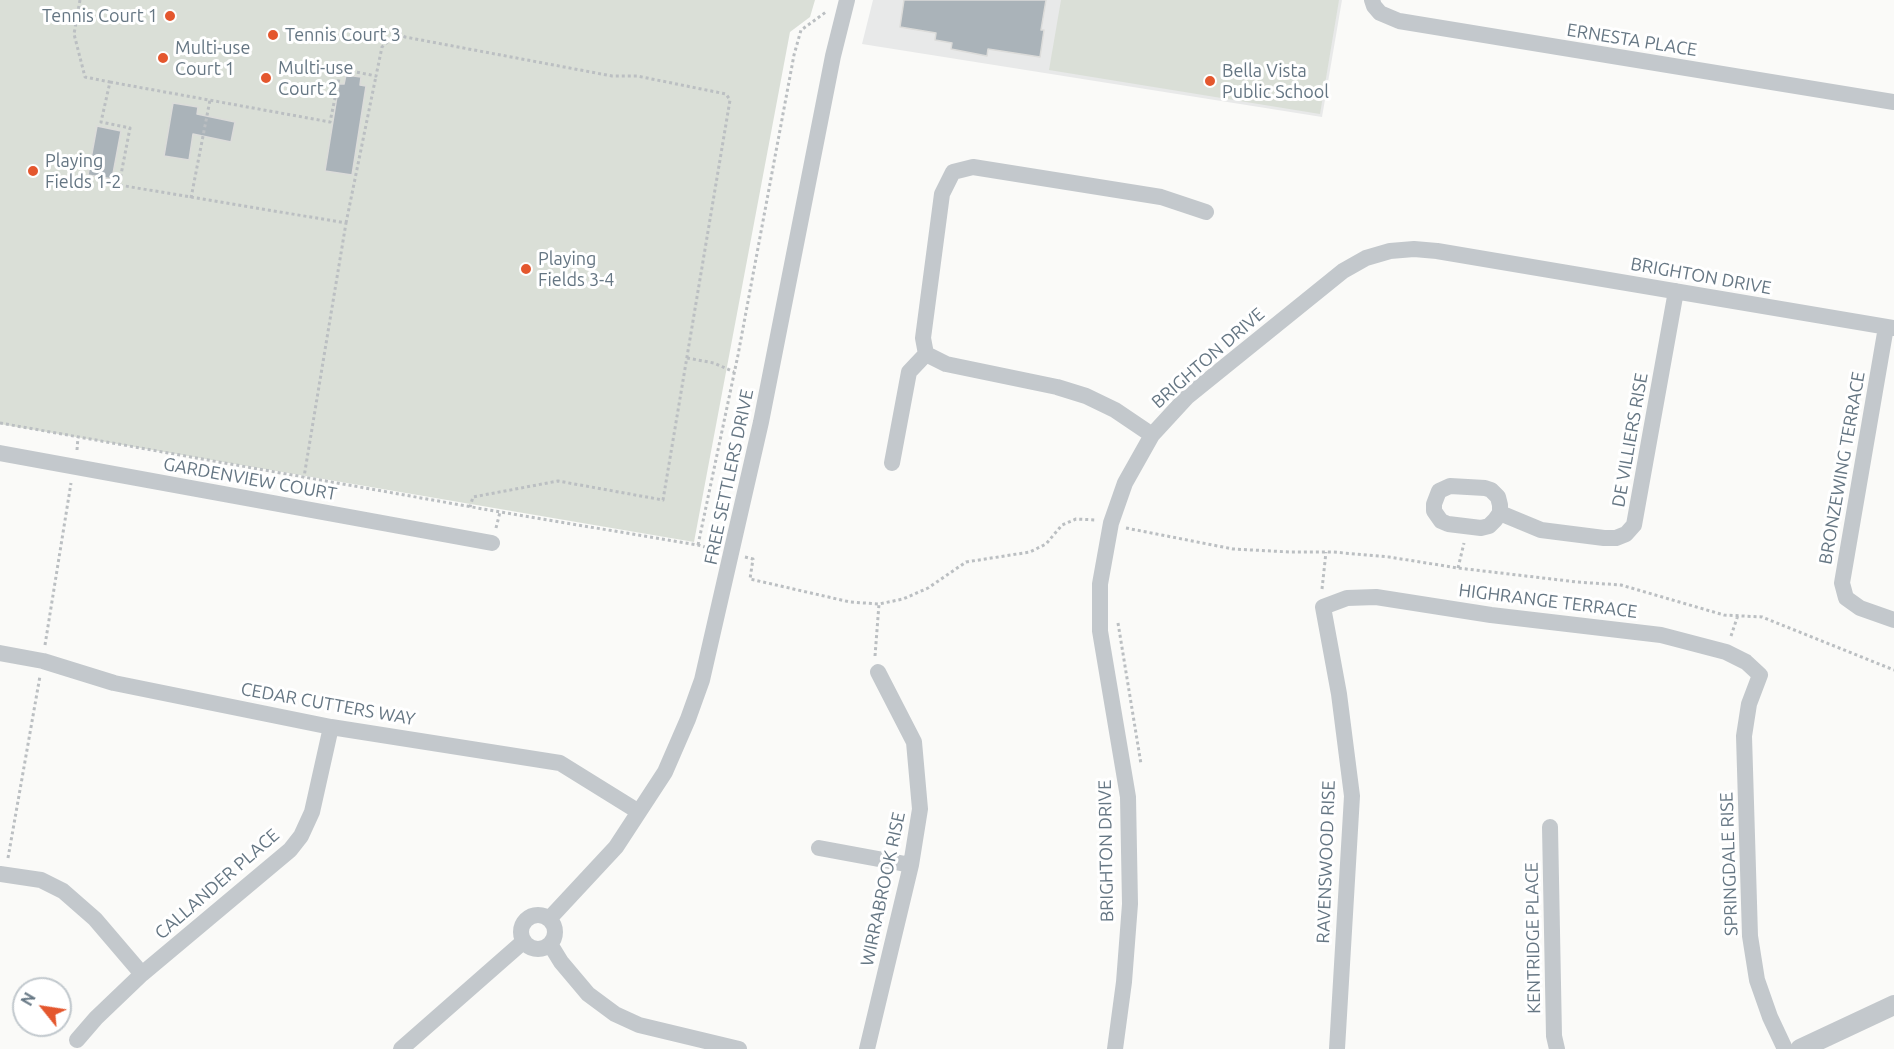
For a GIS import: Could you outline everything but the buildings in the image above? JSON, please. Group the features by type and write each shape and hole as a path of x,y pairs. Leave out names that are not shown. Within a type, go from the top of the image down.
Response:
{"street":[{"name":"FREE SETTLERS DRIVE","path":"549,919 616,847 665,772 702,680 715,632 761,422 833,56 847,0"},
{"name":"ERNESTA PLACE","path":"1372,0 1380,13 1399,21 1894,102"},
{"path":"926,354 923,338 942,194 953,172 973,167 1161,197 1206,212"},
{"name":"BRIGHTON DRIVE","path":"1115,1049 1124,982 1130,904 1128,797 1100,632 1100,585 1103,557 1116,506 1138,457 1152,435 1187,397 1343,271 1366,258 1390,251 1414,249 1437,251 1890,327"},
{"name":"DE VILLIERS RISE","path":"1500,513 1541,530 1604,538 1616,538 1626,534 1634,525 1676,291"},
{"name":"BRONZEWING TERRACE","path":"1890,327 1842,583 1846,598 1860,608 1894,620"},
{"path":"926,354 946,364 1057,387 1086,396 1115,410 1152,435"},
{"path":"892,463 909,372 926,354"},
{"name":"GARDENVIEW COURT","path":"0,453 492,543"},
{"name":"HIGHRANGE TERRACE","path":"1323,607 1347,598 1376,597 1491,615 1661,635 1726,652 1746,662 1760,675"},
{"name":"RAVENSWOOD RISE","path":"1323,607 1339,694 1352,796 1337,1049"},
{"name":"CEDAR CUTTERS WAY","path":"0,653 43,661 114,683 331,727 560,763 639,812"},
{"name":"WIRRABROOK RISE","path":"867,1049 911,864 920,809 914,742 878,672"},
{"name":"SPRINGDALE RISE","path":"1760,675 1749,704 1744,736 1750,936 1757,980 1770,1017 1785,1049"},
{"name":"CALLANDER PLACE","path":"77,1040 96,1018 142,974 290,850 301,836 312,812 331,727"},
{"name":"KENTRIDGE PLACE","path":"1550,827 1554,1036 1557,1049"},
{"path":"819,848 911,864"},
{"path":"0,874 41,880 63,891 95,919 142,974"},
{"path":"536,915 549,919 555,931 550,944 538,948 524,941 522,930 526,920 536,915"},
{"path":"401,1049 524,941"},
{"path":"550,944 561,962 588,994 615,1014 639,1025 739,1049"},
{"path":"1800,1049 1894,1005"}],"path":[{"path":"80,0 74,33 85,77 330,122 340,69 376,76"},
{"path":"0,423 470,507 699,545 794,55 801,30 827,12 828,6"},
{"path":"304,477 346,223 382,47 398,32 405,37 612,76 637,76 726,94 730,100 663,500 558,481 472,497 470,507"},
{"path":"110,82 101,122 130,128 119,186 346,223"},
{"path":"191,198 210,100"},
{"path":"687,358 714,363 734,372"},
{"path":"76,458 78,438"},
{"path":"753,559 750,579 850,602 879,604 903,599 928,588 966,562 1030,552 1046,544 1062,525 1076,519 1095,519"},
{"path":"1128,529 1233,549 1389,557 1458,568 1621,585 1724,615 1762,617 1894,670"},
{"path":"1458,568 1465,535"},
{"path":"1323,607 1322,590 1326,552"},
{"path":"878,672 875,656 879,604"},
{"path":"1726,652 1738,615"}],"shaded area":[{"path":"0,0 815,0 810,17 790,32 694,542 0,424"},
{"name":"Bella Vista Public School","path":"873,0 1342,0 1322,117 862,44"},
{"name":"Bella Vista Public School","path":"1061,0 1339,0 1320,114 1049,70"}],"place":[{"name":"Tennis Court 1","path":"170,16"},
{"name":"Tennis Court 3","path":"273,35"},
{"name":"Multi-use Court 1","path":"163,58"},
{"name":"Multi-use Court 2","path":"266,78"},
{"name":"Bella Vista Public School","path":"1210,81"},
{"name":"Playing Fields 1-2","path":"33,171"},
{"name":"Playing Fields 3-4","path":"526,269"}]}
